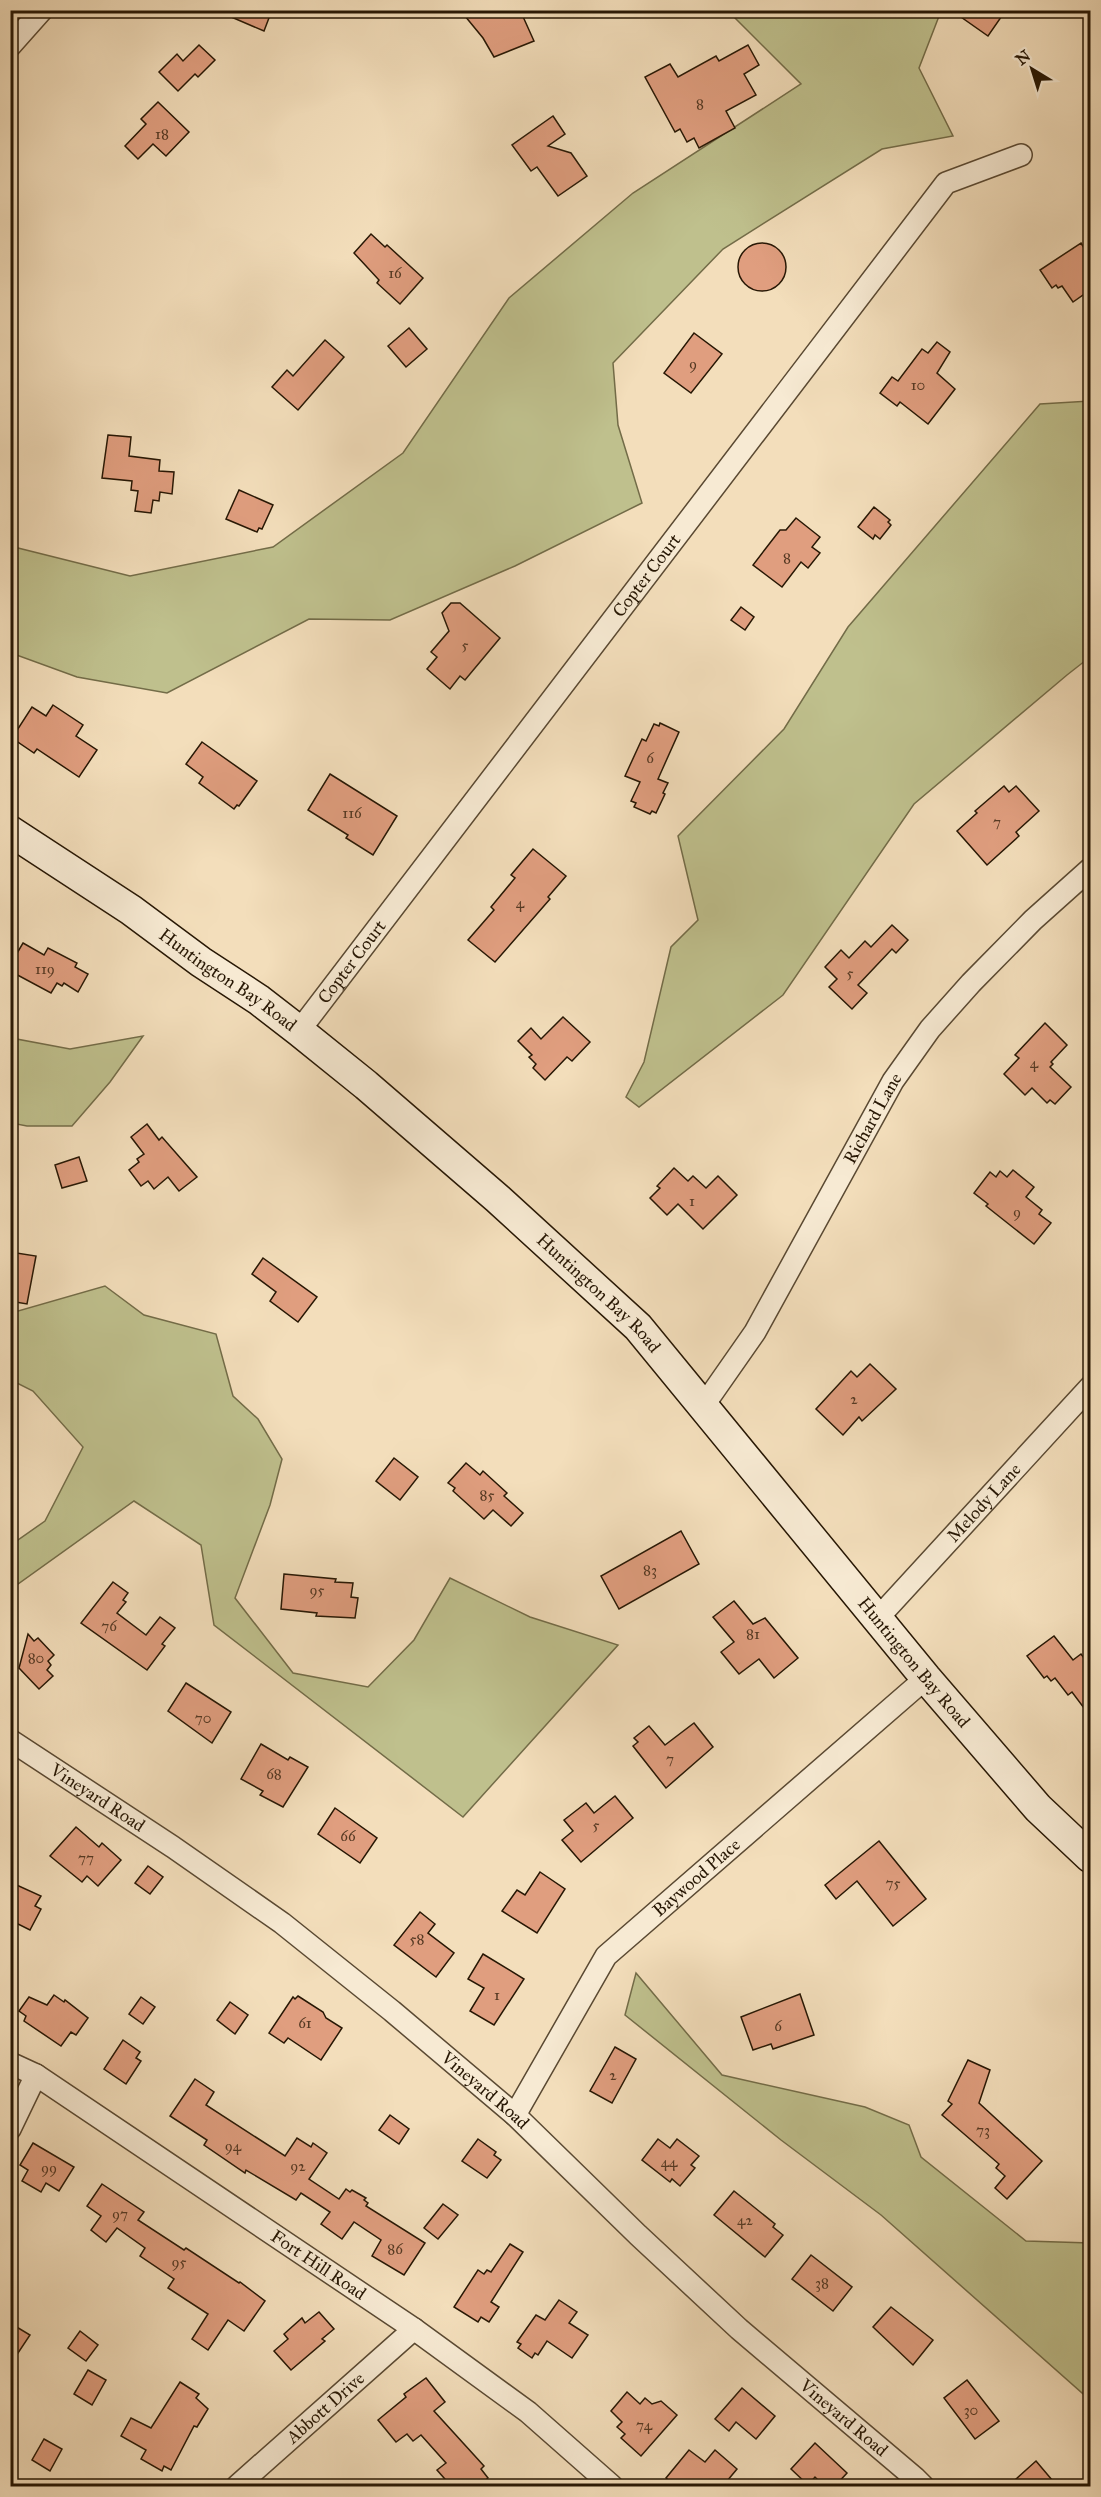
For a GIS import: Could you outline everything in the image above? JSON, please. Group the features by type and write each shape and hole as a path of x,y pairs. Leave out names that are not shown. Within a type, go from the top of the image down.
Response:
{"street":[{"path":"10,46 42,10"},
{"name":"Copter Court","path":"299,1031 946,183 1021,155"},
{"name":"Huntington Bay Road","path":"10,831 131,910 299,1031 366,1084 498,1199 638,1327 926,1678 1038,1808 1090,1857"},
{"name":"Richard Lane","path":"704,1405 755,1332 893,1081 930,1029 1025,928 1090,868"},
{"name":"Melody Lane","path":"877,1619 1090,1388"},
{"name":"Baywood Place","path":"515,2115 606,1956 926,1678"},
{"name":"Vineyard Road","path":"10,1740 173,1847 282,1923 392,2011 515,2115 638,2235 731,2321 915,2478 922,2487"},
{"name":"Fort Hill Road","path":"10,2063 36,2075 414,2329 528,2412 612,2487"},
{"path":"10,2129 36,2075"},
{"name":"Abbott Drive","path":"237,2487 414,2329"}],"green space":[{"path":"728,11 941,11 919,68 953,136 882,149 723,249 613,363 618,425 642,503 515,566 390,620 309,619 167,693 77,677 11,653 10,546 130,576 273,547 403,453 509,298 633,193 801,84"},
{"path":"1090,401 1090,657 914,804 783,995 639,1107 626,1097 644,1062 671,947 698,920 678,836 784,729 848,627 1040,404"},
{"path":"143,1036 110,1082 72,1126 27,1126 11,1123 11,1038 70,1049"},
{"path":"105,1286 144,1315 216,1334 233,1396 258,1419 282,1459 270,1505 235,1598 293,1673 368,1687 414,1640 450,1578 530,1617 618,1645 463,1817 214,1625 201,1545 134,1501 11,1589 11,1545 45,1521 83,1447 33,1391 11,1380 11,1313"},
{"path":"636,1973 722,2075 865,2107 909,2125 921,2157 1026,2241 1090,2243 1090,2400 881,2215 781,2140 625,2015"}],"building":[{"path":"215,10 272,10 264,31"},
{"path":"460,10 520,10 534,41 494,57 483,38"},
{"path":"951,10 1006,10 988,36"},
{"path":"199,45 215,60 198,77 195,74 178,91 159,72 177,54 183,61"},
{"path":"748,45 759,65 744,74 756,95 726,111 735,128 699,148 694,138 687,142 680,129 675,132 645,77 670,64 678,77 716,56 719,61"},
{"path":"158,102 189,132 166,156 153,144 138,159 125,146 146,124 141,119"},
{"path":"553,116 565,134 548,146 571,153 587,176 558,196 537,167 531,171 512,145"},
{"path":"371,234 385,247 387,245 423,278 400,304 377,283 379,280 354,253"},
{"path":"762,243 779,250 786,267 779,284 762,291 745,284 738,267 745,250"},
{"path":"1081,243 1084,248 1090,243 1090,290 1073,302 1062,286 1058,288 1056,285 1052,288 1040,270"},
{"path":"409,328 427,349 406,367 388,346"},
{"path":"694,333 722,354 691,393 664,373"},
{"path":"325,340 344,357 298,410 272,387 287,370 293,376"},
{"path":"937,342 950,352 937,373 955,389 928,424 900,402 897,406 880,393 892,377 898,381 922,349 928,353"},
{"path":"108,435 131,437 129,456 160,460 159,471 174,472 172,494 160,492 159,501 153,500 151,513 135,511 138,491 131,490 132,481 102,478"},
{"path":"239,490 273,505 262,529 259,528 257,532 226,519"},
{"path":"874,507 890,520 888,522 891,525 880,539 875,535 873,539 858,527"},
{"path":"796,518 820,537 812,547 820,553 808,568 801,562 782,587 753,565 780,530 786,530"},
{"path":"451,603 460,603 500,638 465,680 460,676 450,689 427,669 437,657 431,652 449,631 442,613"},
{"path":"741,607 754,617 745,630 731,620"},
{"path":"53,705 83,725 76,736 97,750 79,777 37,749 34,753 12,738 32,707 46,716"},
{"path":"660,723 679,732 658,779 668,783 663,793 665,794 656,813 652,811 650,814 634,807 636,803 631,801 640,782 625,776 642,739 646,741 654,724 659,726"},
{"path":"202,742 257,781 239,806 237,805 234,809 199,783 203,777 186,764"},
{"path":"330,774 397,816 373,855 346,838 348,835 308,810"},
{"path":"1004,786 1009,792 1016,786 1039,811 1016,832 1019,836 987,865 957,831 977,813 975,811"},
{"path":"533,849 566,876 548,897 550,899 495,962 468,940 494,910 491,907 515,878 511,875"},
{"path":"892,925 908,940 896,953 892,949 858,985 867,993 852,1009 829,987 837,979 825,967 841,950 849,958 865,941 871,947"},
{"path":"23,943 44,955 48,948 77,963 75,967 88,974 78,992 64,983 62,986 57,983 51,993 10,971 10,965"},
{"path":"563,1017 590,1042 572,1061 567,1057 545,1080 533,1068 536,1064 529,1057 532,1055 518,1041 531,1028 541,1039"},
{"path":"1045,1023 1067,1045 1051,1062 1053,1064 1050,1067 1071,1087 1055,1104 1050,1100 1047,1103 1032,1088 1025,1095 1004,1074 1019,1058 1015,1055"},
{"path":"147,1124 159,1140 162,1137 197,1177 179,1191 168,1177 154,1189 148,1181 141,1186 129,1170 139,1162 137,1159 144,1154 131,1137"},
{"path":"79,1157 87,1181 62,1188 55,1165"},
{"path":"674,1168 688,1181 693,1176 706,1188 718,1176 737,1195 703,1229 678,1204 667,1215 650,1198 660,1188 657,1186"},
{"path":"1013,1170 1034,1187 1026,1197 1042,1210 1039,1214 1051,1223 1034,1244 986,1206 988,1204 974,1193 990,1172 996,1177 1000,1171 1007,1177"},
{"path":"10,1252 36,1256 27,1304 10,1301"},
{"path":"263,1258 317,1297 298,1322 270,1301 276,1292 252,1274"},
{"path":"870,1364 896,1389 862,1421 859,1417 843,1435 816,1409 851,1371 857,1377"},
{"path":"394,1458 418,1477 400,1500 376,1481"},
{"path":"466,1463 480,1475 483,1471 507,1493 504,1496 523,1513 511,1526 493,1510 484,1519 453,1491 455,1488 448,1483"},
{"path":"681,1531 699,1564 619,1609 601,1576"},
{"path":"284,1574 353,1583 351,1597 358,1598 355,1618 316,1616 317,1613 281,1609"},
{"path":"113,1582 128,1593 123,1600 126,1602 117,1613 146,1635 160,1617 175,1628 162,1644 165,1646 147,1670 81,1623"},
{"path":"734,1601 753,1624 765,1618 798,1658 774,1678 759,1659 739,1674 721,1652 734,1642 713,1617"},
{"path":"28,1634 34,1641 38,1638 54,1655 48,1661 51,1665 47,1670 53,1676 39,1689 19,1668"},
{"path":"1054,1636 1073,1660 1081,1654 1090,1666 1090,1716 1072,1692 1068,1695 1055,1678 1051,1681 1047,1676 1044,1678 1027,1656"},
{"path":"186,1683 231,1712 212,1743 168,1711"},
{"path":"694,1723 713,1747 666,1788 633,1746 638,1742 634,1738 649,1726 665,1745"},
{"path":"261,1744 288,1760 290,1757 308,1767 283,1807 260,1795 263,1791 241,1779"},
{"path":"615,1796 633,1818 581,1862 562,1840 573,1831 564,1820 586,1803 594,1813"},
{"path":"335,1808 377,1838 360,1863 318,1834"},
{"path":"76,1827 99,1847 102,1843 121,1860 98,1886 87,1876 82,1882 50,1856"},
{"path":"879,1841 926,1899 893,1926 857,1881 836,1899 825,1885"},
{"path":"148,1866 163,1877 150,1894 135,1883"},
{"path":"540,1872 565,1889 537,1933 502,1911 517,1890 525,1895"},
{"path":"10,1882 41,1896 35,1906 41,1909 30,1930 10,1920"},
{"path":"420,1912 435,1924 428,1933 454,1953 436,1977 394,1945"},
{"path":"483,1954 524,1979 494,2025 470,2011 484,1988 468,1979"},
{"path":"800,1994 814,2035 773,2049 771,2044 753,2050 741,2017"},
{"path":"54,1995 64,2002 65,2000 88,2018 76,2035 71,2032 61,2046 24,2021 26,2016 19,2011 29,1997 47,2005"},
{"path":"298,1996 342,2028 321,2060 288,2038 284,2043 269,2033 293,1997 295,1999"},
{"path":"141,1997 155,2007 143,2024 129,2014"},
{"path":"230,2002 248,2015 235,2034 217,2020"},
{"path":"123,2040 140,2052 136,2058 141,2061 126,2084 104,2069"},
{"path":"615,2047 636,2059 612,2103 590,2091"},
{"path":"968,2060 990,2070 979,2103 1042,2161 1007,2199 995,2188 1005,2176 996,2168 999,2164 942,2115 952,2104 948,2101"},
{"path":"195,2079 214,2092 206,2105 285,2156 297,2138 311,2147 313,2143 327,2153 309,2179 339,2199 346,2189 350,2192 352,2190 366,2198 364,2200 368,2203 366,2206 425,2243 404,2275 372,2256 381,2240 354,2222 342,2239 321,2224 330,2212 301,2193 296,2200 246,2170 245,2173 204,2145 207,2140 170,2116"},
{"path":"390,2115 409,2129 399,2144 379,2130"},
{"path":"478,2139 496,2152 494,2155 501,2160 487,2178 462,2161"},
{"path":"658,2139 670,2148 677,2139 699,2156 691,2165 695,2168 680,2186 672,2179 670,2182 642,2160"},
{"path":"33,2143 74,2167 59,2191 46,2183 41,2192 22,2181 28,2170 20,2165"},
{"path":"102,2184 144,2212 138,2220 240,2282 265,2301 244,2331 228,2320 208,2350 192,2339 208,2314 168,2288 174,2279 140,2256 145,2248 117,2228 106,2242 91,2230 101,2216 87,2206"},
{"path":"734,2191 775,2224 773,2227 783,2235 765,2257 714,2215"},
{"path":"443,2204 458,2215 438,2239 424,2228"},
{"path":"510,2244 523,2252 491,2302 499,2307 489,2322 481,2317 478,2322 454,2307 478,2270 484,2274 487,2270 491,2272"},
{"path":"811,2255 852,2287 833,2311 792,2279"},
{"path":"559,2300 577,2312 569,2323 588,2335 572,2358 547,2341 538,2355 535,2353 532,2358 518,2348 521,2344 517,2342 536,2315 545,2320"},
{"path":"891,2307 933,2340 913,2365 873,2327"},
{"path":"319,2312 334,2329 322,2339 325,2341 291,2370 274,2351 288,2339 284,2334 302,2318 305,2323"},
{"path":"10,2323 30,2335 10,2365"},
{"path":"80,2331 98,2345 86,2361 68,2348"},
{"path":"88,2370 106,2380 92,2405 74,2394"},
{"path":"426,2378 445,2402 434,2411 484,2466 481,2469 488,2478 478,2487 452,2487 437,2470 446,2463 421,2435 413,2441 407,2434 396,2442 378,2420 406,2397 404,2394"},
{"path":"967,2380 999,2421 975,2439 944,2398"},
{"path":"180,2382 199,2394 196,2398 208,2409 197,2427 194,2426 171,2470 164,2466 162,2471 141,2459 146,2450 121,2436 131,2418 151,2428"},
{"path":"742,2388 775,2416 756,2439 736,2422 729,2431 715,2419"},
{"path":"627,2392 640,2404 645,2398 652,2404 661,2401 677,2415 641,2456 621,2438 625,2434 617,2427 622,2422 611,2411"},
{"path":"44,2439 62,2449 50,2471 32,2460"},
{"path":"815,2443 847,2473 834,2487 825,2487 815,2477 808,2485 791,2469"},
{"path":"689,2450 705,2462 715,2450 737,2469 722,2487 676,2487 666,2478"},
{"path":"1036,2461 1058,2487 1007,2487"}]}
